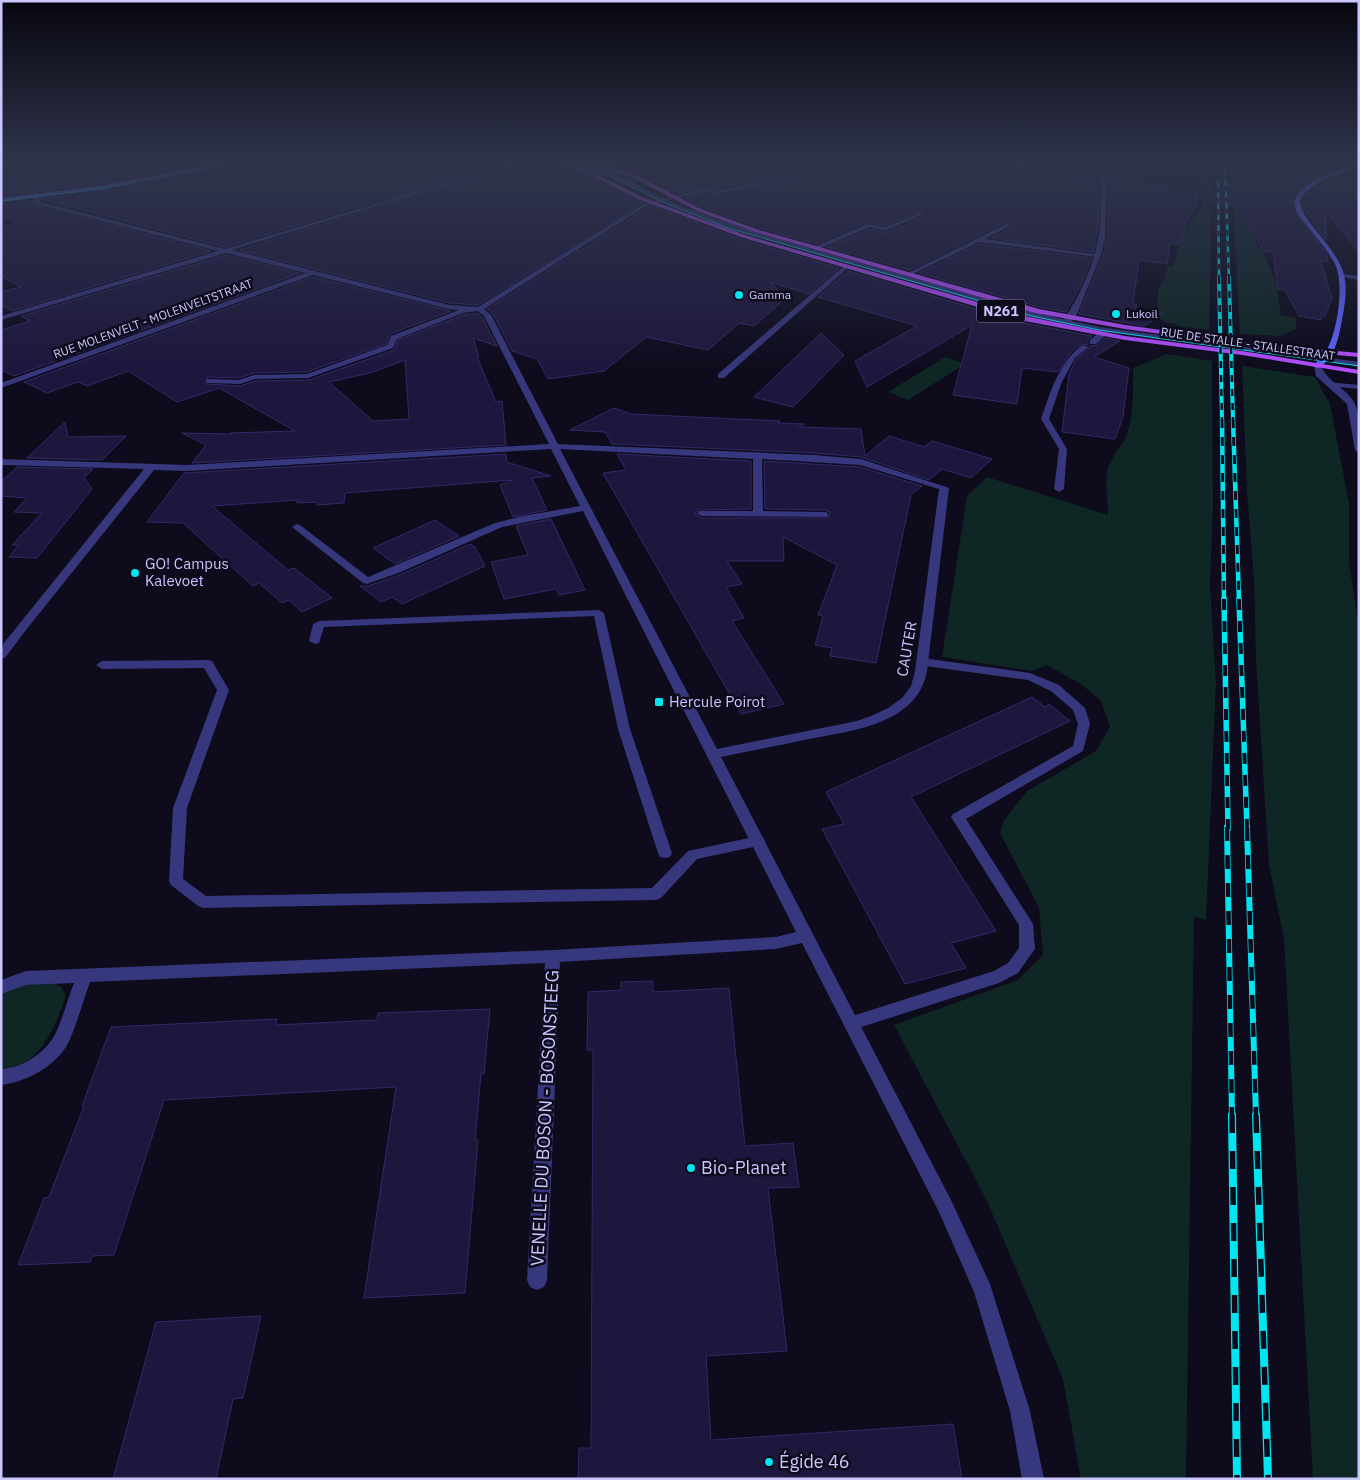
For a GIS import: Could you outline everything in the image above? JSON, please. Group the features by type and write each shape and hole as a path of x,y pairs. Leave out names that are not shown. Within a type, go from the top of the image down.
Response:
{"main road":[{"name":"RUE DE STALLE - STALLESTRAAT","path":"735,233 1001,311 1066,323"},
{"name":"RUE DE STALLE - STALLESTRAAT","path":"767,233 1103,334 1359,355"},
{"name":"RUE DE STALLE - STALLESTRAAT","path":"1125,335 1359,372"}],"street":[{"path":"155,233 449,307 479,309 487,315 945,1206 983,1291 1020,1411 1033,1479"},
{"path":"1,318 284,233"},
{"path":"210,381 240,382 254,377 308,376 390,346 394,338 462,311 479,309 600,233"},
{"name":"RUE DE STALLE - STALLESTRAAT","path":"749,233 1007,308 1066,323 1125,335 1359,364"},
{"path":"816,248 850,233"},
{"path":"908,274 992,233"},
{"path":"1066,323 1098,255 1102,233"},
{"path":"1317,233 1340,266 1343,276 1341,310 1332,352 1317,366 1317,371 1351,402 1359,450"},
{"path":"978,240 1098,255"},
{"path":"721,376 846,267"},
{"name":"RUE MOLENVELT - MOLENVELTSTRAAT","path":"1,386 312,273"},
{"path":"1343,276 1359,278"},
{"path":"1059,489 1063,449 1045,419 1057,384 1072,356 1103,334"},
{"path":"1330,384 1359,387"},
{"path":"2,463 196,468 553,446 757,456 758,513"},
{"name":"CAUTER","path":"712,754 859,725 879,718 895,710 908,698 916,686 922,662 944,488 861,462 757,456"},
{"path":"1,655 151,467"},
{"path":"296,527 366,581 390,573 487,529 522,519 585,508"},
{"path":"702,513 825,515"},
{"path":"314,641 319,624 599,613 624,729 666,854"},
{"path":"852,1023 999,976 1013,968 1027,949 1026,924 958,817 1079,748 1083,736 1084,724 1079,708 1055,688 1030,677 922,662"},
{"path":"102,665 208,664 223,690 180,808 176,881 203,902 656,894 693,855 758,842"},
{"path":"1,987 26,978 553,956 776,943 807,936"},
{"name":"VENELLE DU BOSON - BOSONSTEEG","path":"538,1280 553,956"},
{"path":"1,1077 12,1076 40,1063 60,1042 84,976"}],"green space":[{"path":"1182,233 1211,233 1209,330 1176,326 1176,324 1165,322 1158,318 1159,289 1166,275 1167,266 1173,267 1181,243 1178,239"},
{"path":"1235,233 1252,233 1276,282 1281,315 1296,318 1296,329 1280,336 1240,334"},
{"path":"1167,354 1212,361 1213,505 1210,585 1216,682 1206,920 1194,917 1186,1479 1081,1479 1063,1379 987,1201 894,1025 1018,980 1043,955 1039,908 1000,833 1004,820 1027,791 1096,751 1110,727 1101,701 1081,684 1047,665 1032,671 942,657 967,496 987,477 1108,515 1106,486 1108,468 1127,434 1131,418 1133,368"},
{"path":"945,357 965,364 908,400 888,392"},
{"path":"1242,366 1315,377 1330,404 1349,503 1349,562 1359,628 1359,1479 1313,1479 1284,939 1269,865 1256,659 1254,579 1247,492"},
{"path":"54,984 61,987 66,995 51,1032 36,1053 27,1061 1,1069 1,993 24,985"}],"building":[{"path":"1,233 141,233 211,251 12,311 1,305 1,292 21,287 1,276"},
{"path":"172,233 271,233 225,247"},
{"path":"294,233 594,233 478,305 449,303 239,250"},
{"path":"608,233 724,233 839,268 809,294 770,282 786,298 754,326 739,323 708,350 646,337 604,371 548,379 537,359 512,351 493,314 487,309"},
{"path":"778,233 841,233 816,244"},
{"path":"860,233 984,233 909,270 827,247"},
{"path":"1001,233 1097,233 1093,252 991,238"},
{"path":"1107,233 1183,233 1179,245 1170,243 1167,264 1139,260 1133,304 1137,305 1135,310 1163,314 1144,326 1079,314 1103,256"},
{"path":"1253,233 1311,233 1327,254 1327,262 1321,261 1332,299 1325,316 1323,315 1321,320 1299,316 1285,290 1278,289 1273,252 1264,251"},
{"path":"1321,233 1326,233 1326,240"},
{"path":"1344,233 1359,233 1359,252"},
{"path":"979,244 1092,258 1081,285 1066,312 1039,307 919,273"},
{"path":"226,255 300,273 14,376 1,370 1,330 30,321 21,316"},
{"path":"848,271 1024,323 1092,336 1088,340 1088,345 1081,344 1072,351 1058,372 1022,368 1017,404 953,395 972,325 867,387 855,361 917,326 818,297"},
{"path":"313,277 451,311 390,334 386,344 307,372 254,373 239,378 207,377 206,384 240,386 255,381 309,380 394,350 398,340 463,315 477,313 482,317 497,346 473,338 479,357 477,357 496,402 502,401 506,445 192,463 206,445 182,433 232,434 230,433 295,431 219,388 177,402 128,371 87,386 78,382 47,393 24,382","holes":["405,360 409,419 373,421 329,382 370,373"]},
{"path":"821,333 844,355 793,407 754,397"},
{"path":"1105,338 1120,341 1094,357 1129,368 1123,417 1115,439 1062,432 1069,374 1076,359 1090,346 1097,345"},
{"path":"614,408 631,414 780,421 778,423 804,424 799,427 861,429 865,456 889,436 924,447 932,441 992,459 971,478 942,469 929,480 861,457 814,453 612,444 605,432 570,430"},
{"path":"65,422 68,437 126,436 102,460 27,458"},
{"path":"506,454 507,462 551,476 532,478 547,510 513,517 500,485 513,480 345,493 344,503 317,505 317,502 297,503 298,500 212,506 288,570 294,568 332,598 302,612 289,600 282,603 259,583 253,586 183,523 147,522 184,473"},
{"path":"617,454 751,461 751,509 698,510 695,513 702,518 829,518 830,512 825,510 765,509 764,461 860,467 922,486 911,495 876,663 830,656 832,648 815,645 823,616 818,615 837,565 783,537 784,561 727,561 742,584 726,587 744,618 732,621 784,704 741,714 603,473 626,470"},
{"path":"17,467 93,469 84,478 92,489 37,558 9,557 19,545 12,545 42,513 14,512 27,498 1,496 1,482"},
{"path":"551,519 585,590 559,595 556,589 504,599 491,562 528,555 516,526"},
{"path":"435,520 459,536 395,564 373,548"},
{"path":"470,544 475,547 485,566 402,604 392,597 381,602 360,586 368,586 402,574"},
{"path":"1032,697 1045,707 1049,704 1070,721 911,797 996,931 951,943 966,968 905,984 822,829 844,824 826,792"},
{"path":"653,981 653,992 729,988 745,1146 793,1143 799,1187 768,1188 787,1351 706,1356 711,1440 953,1424 962,1479 578,1479 579,1448 591,1448 593,1050 587,1050 588,992 621,990 621,982"},
{"path":"490,1009 484,1074 481,1074 475,1140 478,1140 465,1293 364,1298 396,1087 164,1100 114,1255 92,1256 90,1262 18,1265 44,1198 49,1197 84,1106 82,1106 111,1027 277,1019 276,1025 377,1020 378,1013"},
{"path":"261,1316 243,1398 233,1399 216,1479 113,1479 156,1322"}],"tram line":[{"path":"746,233 1032,316 1099,330 1359,366"}],"railway":[{"path":"1219,233 1219,278"},
{"path":"1227,233 1229,278"},
{"path":"1219,277 1222,420"},
{"path":"1229,277 1233,420"},
{"path":"1222,419 1224,601"},
{"path":"1233,419 1239,601"},
{"path":"1224,599 1228,829"},
{"path":"1239,599 1247,829"},
{"path":"1227,827 1232,1117"},
{"path":"1247,827 1256,1117"},
{"path":"1232,1115 1237,1479"},
{"path":"1256,1115 1268,1479"}],"place":[{"name":"Gamma","path":"739,295"},
{"name":"Lukoil","path":"1116,314"},
{"name":"GO! Campus Kalevoet","path":"135,573"},
{"name":"Hercule Poirot","path":"659,702"},
{"name":"Bio-Planet","path":"691,1168"},
{"name":"Égide 46","path":"769,1462"}]}
